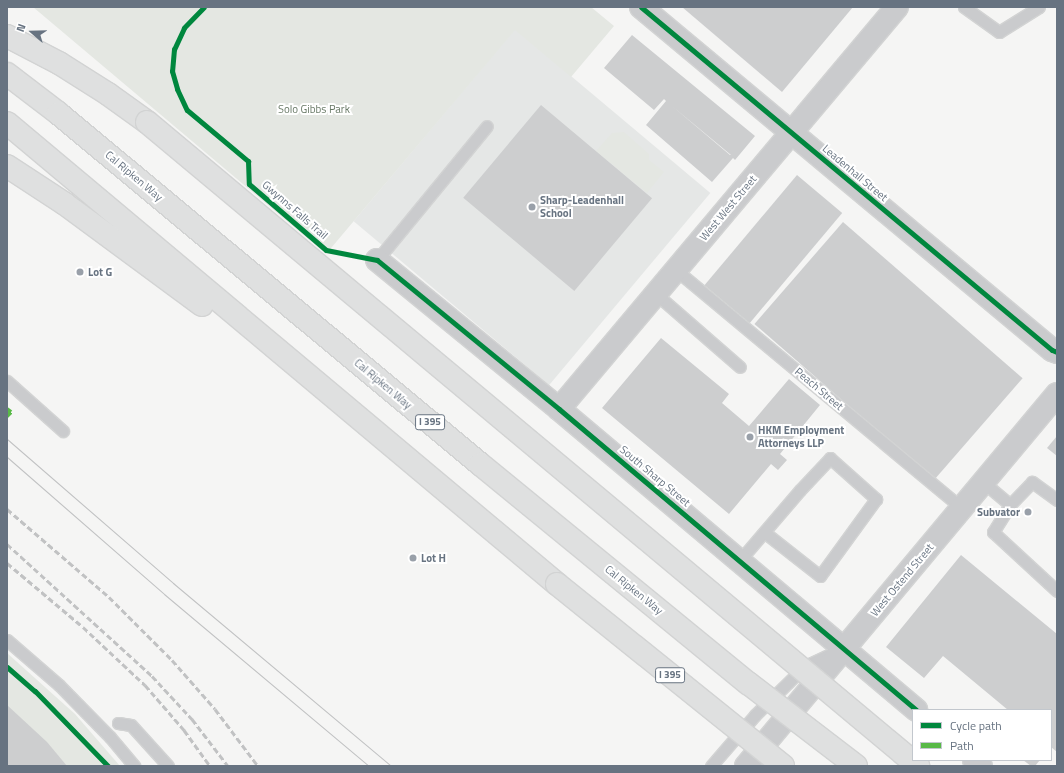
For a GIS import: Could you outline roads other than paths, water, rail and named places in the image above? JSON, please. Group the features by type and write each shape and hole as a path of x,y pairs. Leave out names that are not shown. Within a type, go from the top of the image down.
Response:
{"highway":[{"path":"8,36 59,63 108,94 147,122 912,761"},
{"name":"Cal Ripken Way","path":"7,74 58,113 480,464 730,668 856,766"},
{"name":"I 395","path":"7,123 557,584 782,766"},
{"path":"7,166 65,204 380,437"}],"street":[{"name":"Leadenhall Street","path":"640,7 1052,350 1057,352"},
{"name":"West West Street","path":"559,409 896,7"},
{"name":"South Sharp Street","path":"377,260 740,560 915,709"},
{"name":"West Ostend Street","path":"746,766 1057,394"}],"lane":[{"path":"964,7 999,32 1039,7"},
{"path":"377,260 487,126"},
{"name":"Peach Street","path":"676,270 962,508"},
{"path":"656,294 740,367"},
{"path":"7,381 63,431"},
{"path":"740,560 764,532 830,458 876,499 820,576 764,532"},
{"path":"983,482 1010,505"},
{"path":"1057,500 1032,482 1010,505 993,532 1057,591"},
{"path":"7,640 59,685 110,737 134,766"},
{"path":"711,766 755,715 805,666 844,648"},
{"path":"118,723 131,725 168,766"}],"tram line":[{"path":"7,439 173,583 391,766"},
{"path":"7,457 164,594 369,766"}],"railway":[{"path":"7,509 109,597 172,660 215,709 258,766"},
{"path":"7,544 152,676 192,719 228,766"},
{"path":"7,563 83,627 145,685 184,730 210,766"}],"place":[{"name":"Sharp-Leadenhall School","path":"532,207"},
{"name":"Lot G","path":"80,272"},
{"name":"HKM Employment Attorneys LLP","path":"750,437"},
{"name":"Subvator","path":"1028,512"},
{"name":"Lot H","path":"413,558"}],"park label":[{"name":"Solo Gibbs Park","path":"314,109"}]}
